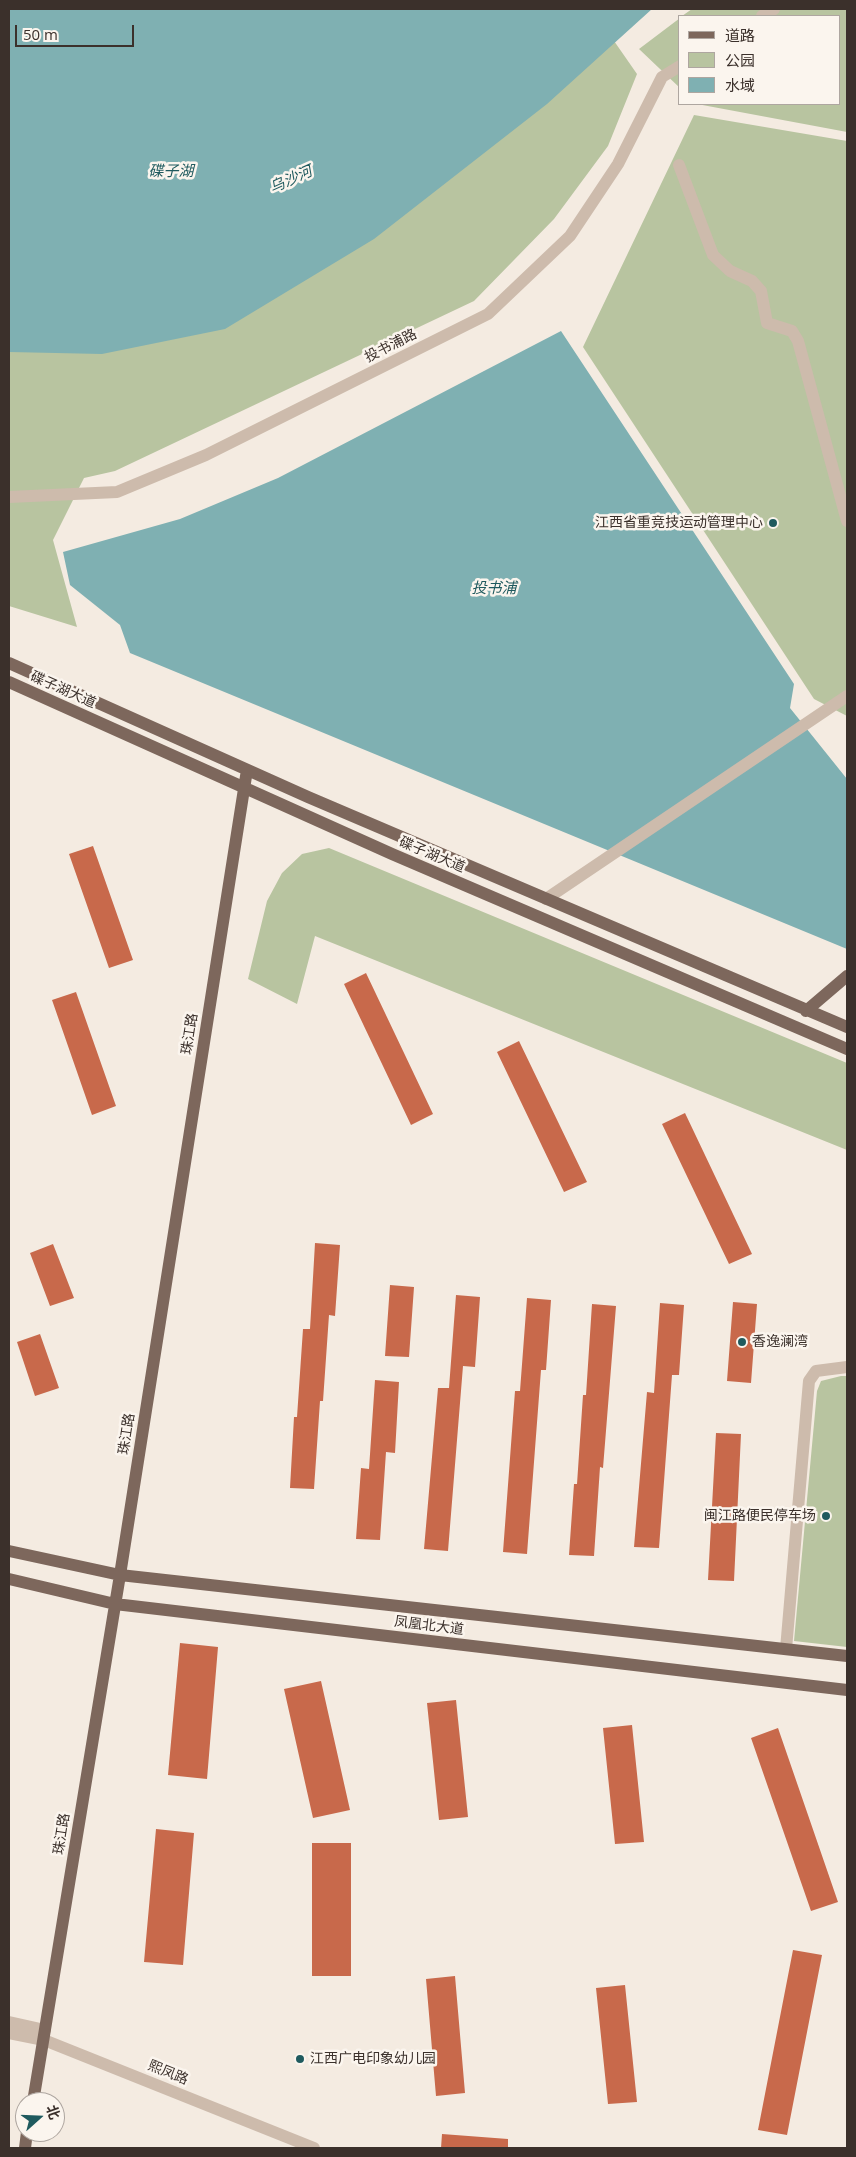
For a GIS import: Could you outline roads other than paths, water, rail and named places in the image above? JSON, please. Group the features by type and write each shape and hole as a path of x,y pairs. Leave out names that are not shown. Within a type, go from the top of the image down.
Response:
{"main road":[{"name":"碟子湖大道","path":"9,663 247,770 847,1027"},
{"name":"碟子湖大道","path":"9,682 401,858 847,1049"},
{"name":"珠江路","path":"35,2092 120,1575 247,770"},
{"path":"806,1011 847,976"},
{"name":"凤凰北大道","path":"9,1551 120,1575 847,1656"},
{"name":"凤凰北大道","path":"9,1579 115,1604 847,1690"}],"street":[{"name":"投书浦路","path":"9,497 53,497 117,492 206,455 488,314 570,236 618,164 662,77 678,67"},
{"path":"679,165 713,255 730,271 752,281 761,290 767,323 792,331 798,341 847,522"},
{"path":"546,899 847,696"},
{"path":"786,1649 810,1381 816,1371 847,1367"},
{"name":"熙凤路","path":"9,2022 314,2148"},
{"name":"熙凤路","path":"9,2033 44,2035"}],"water":[{"name":"碟子湖","path":"9,9 652,9 547,104 374,239 225,329 102,354 9,352"},
{"name":"投书浦","path":"561,331 794,684 790,708 847,779 847,949 130,653 120,625 70,585 63,552 180,519 278,478"}],"place":[{"name":"江西省重竞技运动管理中心","path":"773,523"},
{"name":"香逸澜湾","path":"742,1342"},
{"name":"闽江路便民停车场","path":"826,1516"},
{"name":"江西广电印象幼儿园","path":"300,2059"}],"water label":[{"name":"乌沙河","path":"291,180"}]}
